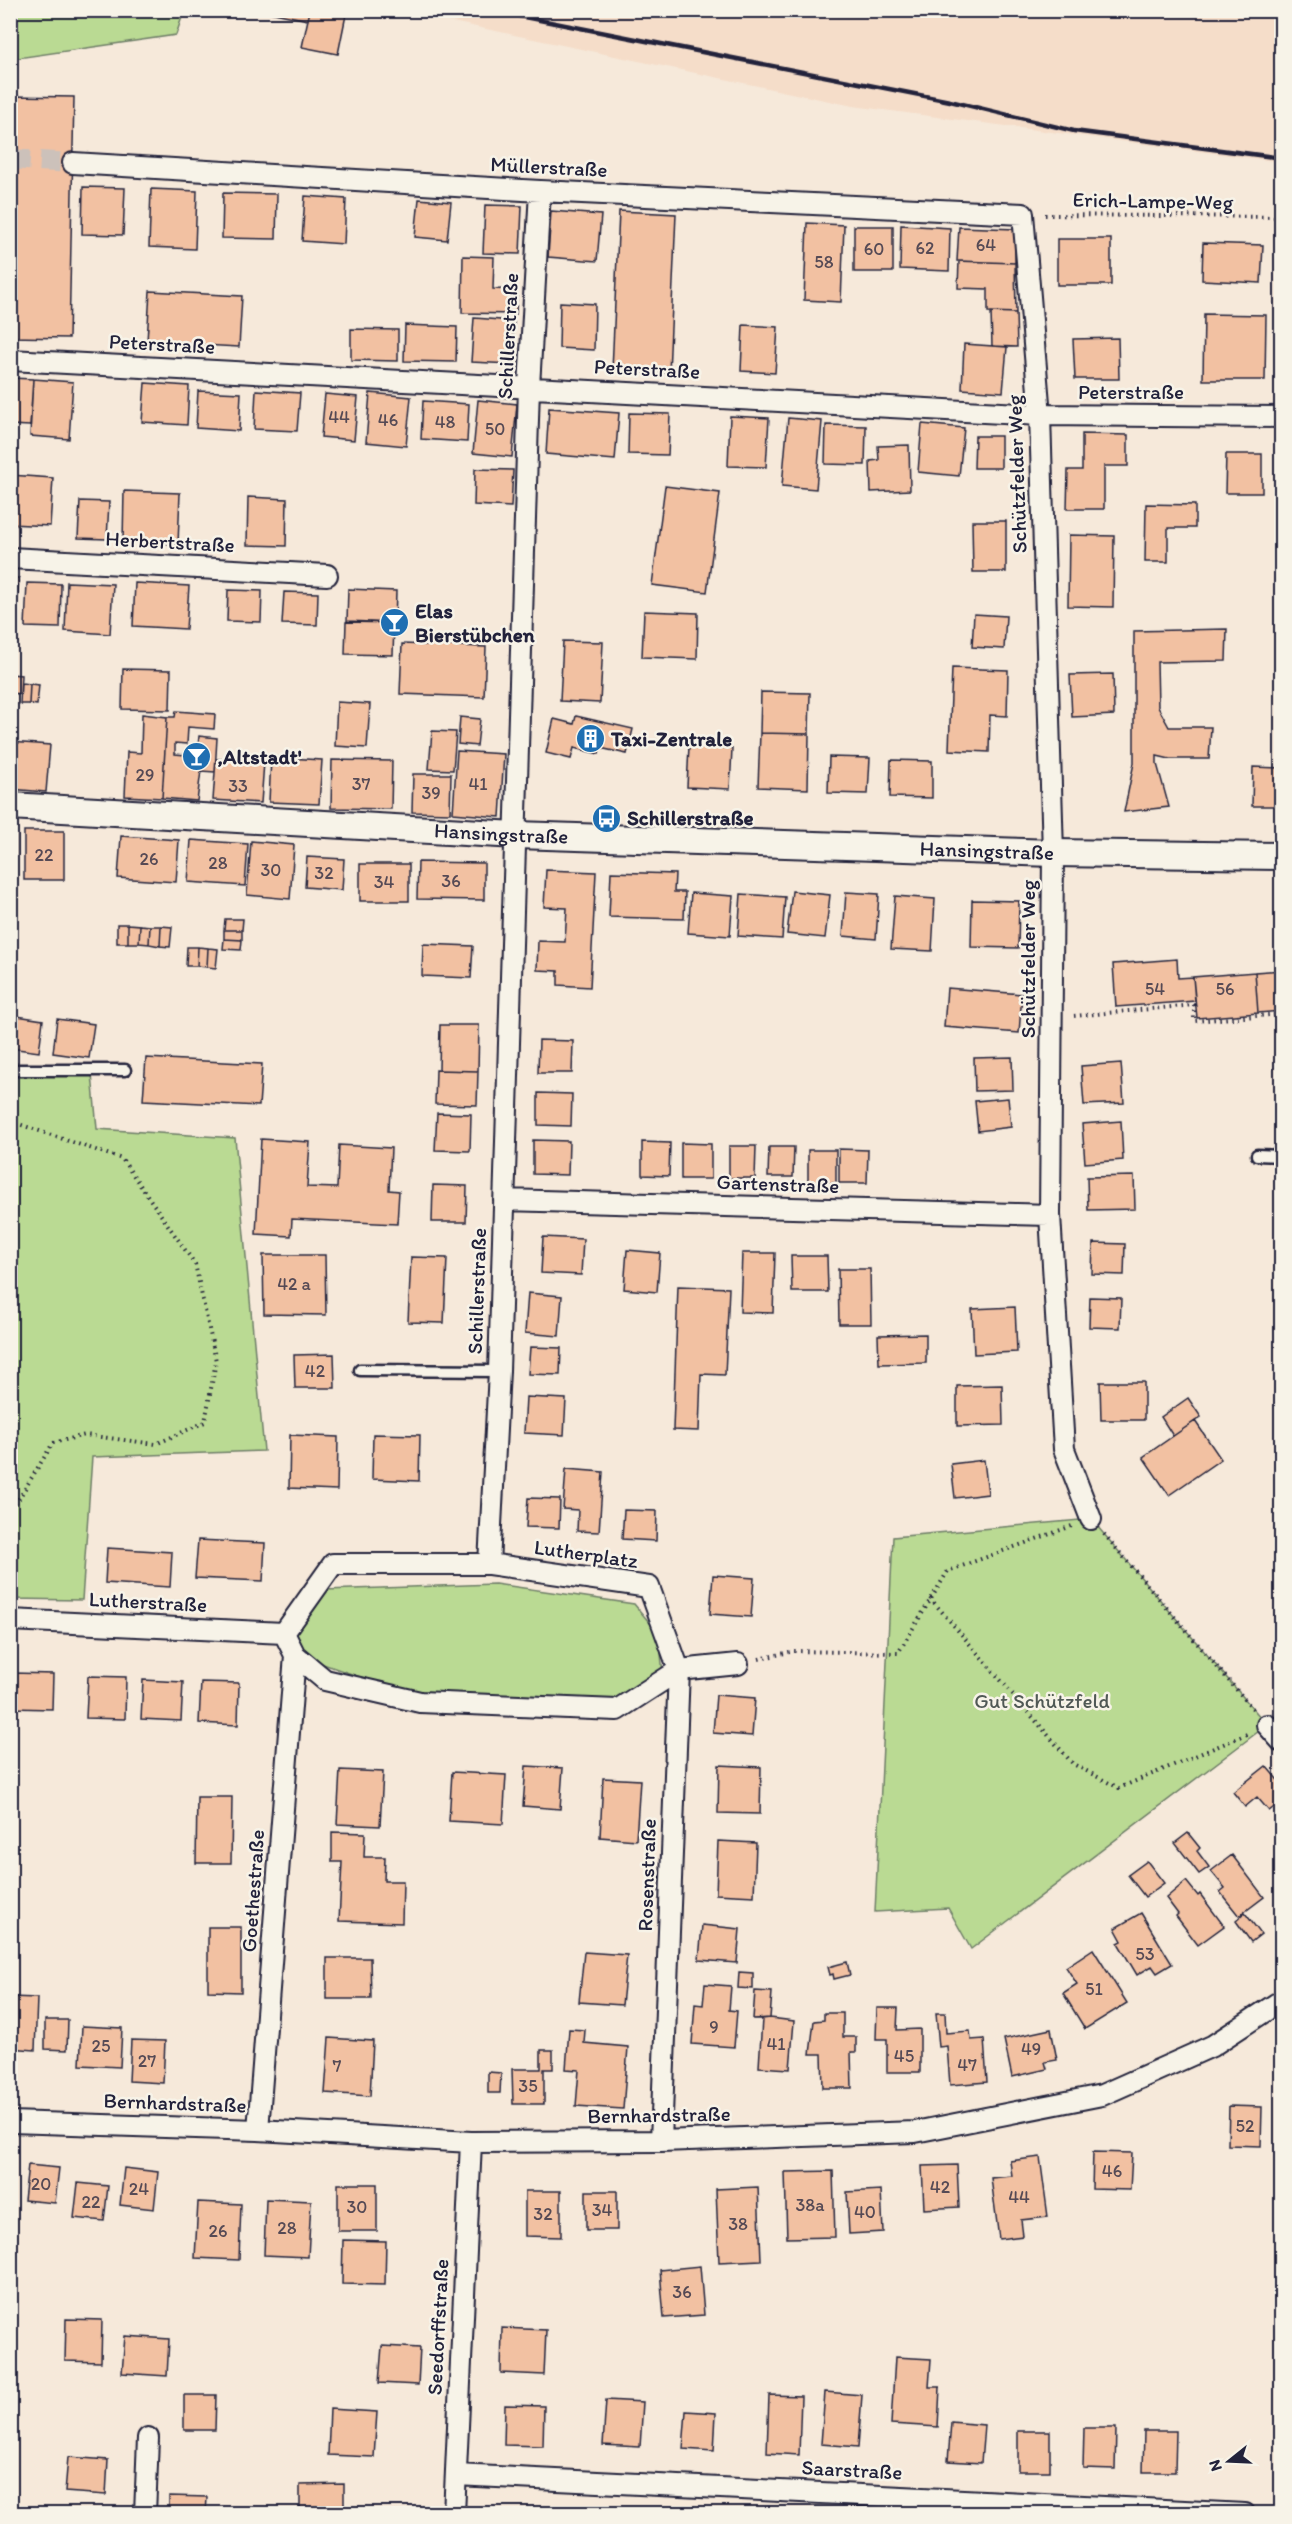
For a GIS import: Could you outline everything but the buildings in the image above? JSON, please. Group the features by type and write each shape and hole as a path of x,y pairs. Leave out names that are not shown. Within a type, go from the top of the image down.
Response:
{"street":[{"name":"Müllerstraße","path":"73,163 540,191 1023,214"},
{"name":"Schillerstraße","path":"489,1564 499,1371 517,835 528,387 540,191"},
{"name":"Schützfelder Weg","path":"1023,214 1040,415 1053,853 1050,1215 1064,1449 1091,1519"},
{"name":"Peterstraße","path":"10,360 1040,415 1281,417"},
{"name":"Herbertstraße","path":"10,558 327,575"},
{"name":"Hansingstraße","path":"10,806 517,835 1053,853 1281,856"},
{"name":"Gartenstraße","path":"504,1200 1050,1215"},
{"name":"Lutherplatz","path":"284,1633 333,1564 489,1564 649,1587 679,1670"},
{"name":"Lutherstraße","path":"10,1620 284,1633"},
{"path":"284,1633 296,1655 325,1680 420,1702 617,1710 679,1670 738,1664"},
{"name":"Goethestraße","path":"258,2130 296,1655"},
{"name":"Rosenstraße","path":"661,2141 679,1670"},
{"path":"1267,1725 1281,1742"},
{"name":"Bernhardstraße","path":"10,2122 258,2130 471,2142 661,2141 915,2132 1102,2095 1212,2046 1281,2000"},
{"name":"Seedorffstraße","path":"453,2514 471,2142"},
{"path":"145,2514 148,2438"},
{"name":"Saarstraße","path":"456,2475 1245,2514"}],"lane":[{"path":"10,1070 124,1070"},
{"path":"1257,1155 1281,1156"},
{"path":"360,1370 499,1371"}],"path":[{"name":"Erich-Lampe-Weg","path":"1023,214 1281,217"},
{"path":"1051,1018 1194,1005 1194,1021 1281,1014"},
{"path":"10,1121 122,1159 195,1264 216,1361 205,1422 156,1444 85,1436 53,1443 10,1513"},
{"path":"738,1664 794,1651 898,1653 930,1598 948,1571 1091,1519 1267,1725 1119,1788 1073,1764 930,1598"}],"shaded area":[{"path":"400,11 1281,11 1281,162 853,106"}],"green space":[{"path":"10,11 184,11 176,35 11,59"},
{"path":"92,1074 97,1129 235,1138 264,1451 92,1457 82,1600 11,1599 10,1077"},
{"name":"Gut Schützfeld","path":"1091,1519 1267,1725 971,1949 948,1908 875,1912 893,1537"},
{"path":"495,1584 634,1604 659,1634 663,1674 613,1706 420,1698 306,1658 291,1635 325,1590"}],"tunnel":[{"path":"10,159 73,163"}],"railway":[{"path":"489,10 950,101 1074,131 1282,158"}],"place":[{"name":"Elas Bierstübchen","path":"394,623"},
{"name":"Taxi-Zentrale","path":"590,739"},
{"name":",Altstadt'","path":"197,757"},
{"name":"Schillerstraße","path":"606,818"}]}
